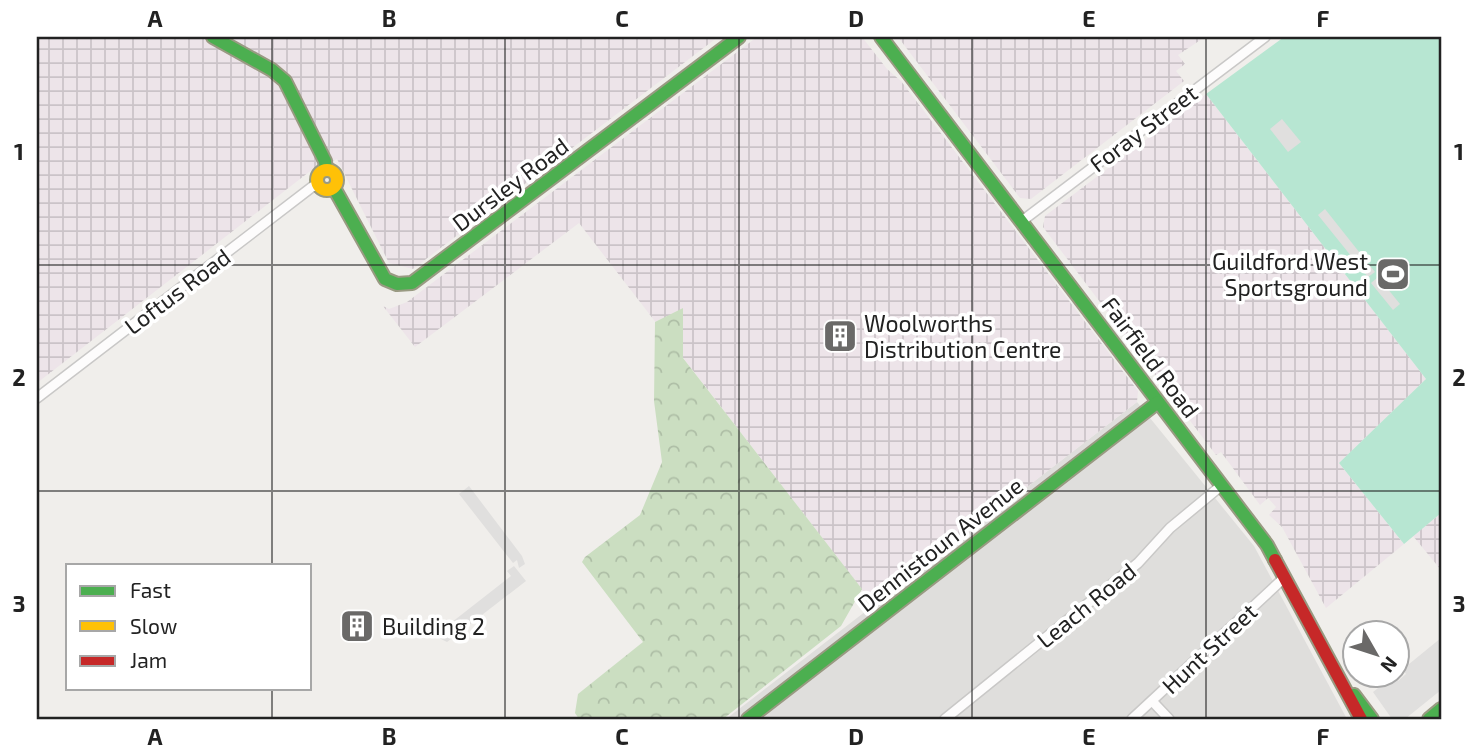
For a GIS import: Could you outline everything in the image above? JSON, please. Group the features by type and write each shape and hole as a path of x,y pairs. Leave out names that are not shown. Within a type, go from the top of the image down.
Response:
{"street":[{"path":"214,37 272,70 285,81 325,161 326,170"},
{"name":"Dursley Road","path":"334,188 385,279 396,285 407,285 416,281 739,37"},
{"name":"Fairfield Road","path":"881,37 1268,545 1342,681"},
{"name":"Foray Street","path":"1022,221 1265,37"},
{"path":"326,170 337,176 334,188 325,191 317,185 318,175 326,170"},
{"name":"Loftus Road","path":"37,398 317,185"},
{"name":"Dennistoun Avenue","path":"748,719 1158,401"},
{"name":"Leach Road","path":"945,719 1138,563 1170,528 1222,485"},
{"name":"Hunt Street","path":"1132,719 1285,577"},
{"name":"Fairfield Road","path":"1346,690 1361,719"},
{"path":"1349,690 1372,719"},
{"path":"1152,701 1169,719"},
{"path":"1429,719 1441,709"}],"shaded area":[{"path":"37,37 718,37 413,269 389,263 337,159 309,172 37,383"},
{"path":"757,37 862,37 887,69 901,81 1138,391 1137,402 874,605 579,223 415,347 383,306 389,309 407,302"},
{"path":"898,37 1205,37 1178,55 1185,64 1176,71 1184,81 1031,199 1020,198"},
{"path":"1206,94 1426,379 1339,463 1404,544 1326,608 1282,527 1269,515 1276,507 1268,498 1260,505 1221,452 1216,455 1043,227 1045,216"},
{"path":"1282,119 1301,142 1288,152 1270,129"},
{"path":"1325,209 1375,272 1368,277 1318,215"},
{"path":"1378,277 1400,304 1393,310 1371,283"},
{"path":"1137,402 1254,546 1347,719 726,719"},
{"path":"469,486 522,556 525,564 519,568 517,560 513,563 459,494"},
{"path":"1441,513 1441,570 1413,536"},
{"path":"514,566 526,581 447,642 441,639 433,628 442,621 447,626 511,576 507,571"},
{"path":"1441,638 1441,690 1405,719 1392,719 1373,692 1412,690 1412,662"}],"green space":[{"name":"Guildford West Sportsground","path":"1284,37 1441,37 1441,513 1404,544 1339,463 1426,379 1206,94"},
{"path":"683,308 683,358 862,589 841,626 723,719 579,719 575,713 578,694 643,642 582,562 640,515 662,462 654,401 655,322"}],"traffic: fast":[{"path":"213,37 272,70 285,81 325,161 326,170"},
{"path":"334,188 385,279 397,284 412,283 739,37"},
{"path":"881,37 1267,545 1275,560"},
{"path":"748,719 1158,402"},
{"path":"1354,695 1372,719"},
{"path":"1429,719 1441,709"}],"traffic: slow":[{"path":"323,170 331,170 337,180 331,190 323,190 317,184 317,176 323,170"}],"traffic: jam":[{"path":"1275,560 1361,719"}],"place":[{"name":"Guildford West Sportsground","path":"1393,274"},
{"name":"Woolworths Distribution Centre","path":"840,336"},
{"name":"Building 2","path":"357,626"}]}
